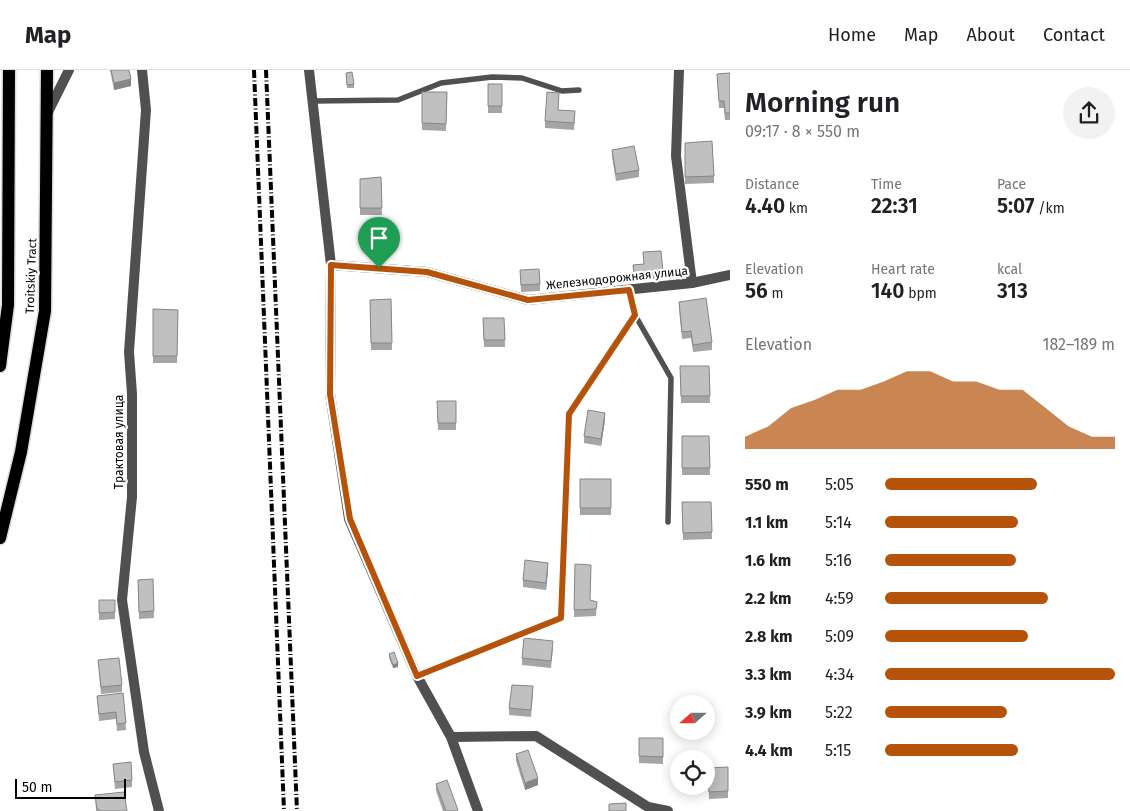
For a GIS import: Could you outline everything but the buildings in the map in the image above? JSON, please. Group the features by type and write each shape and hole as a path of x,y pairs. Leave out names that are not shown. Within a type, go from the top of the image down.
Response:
{"main road":[{"name":"Troitskiy Tract","path":"0,366 8,306 9,70"},
{"name":"Troitskiy Tract","path":"0,538 21,452 45,311 47,70"}],"street":[{"path":"48,112 69,70"},
{"name":"Трактовая улица","path":"142,70 146,110 129,352 132,394 132,497 122,600 144,752 159,811"},
{"path":"309,70 331,265 330,394 350,519 417,676 450,737 478,811"},
{"path":"679,70 676,156 692,283"},
{"name":"Железнодорожная улица","path":"331,265 427,272 528,300 692,283 730,275"},
{"path":"450,737 536,736 648,807 668,811"}],"lane":[{"path":"313,101 398,100 441,82 492,77 522,78 562,91 579,90"},
{"path":"629,290 635,315 671,378 668,522"},
{"path":"417,676 561,618 569,414 635,315"}],"railway":[{"path":"254,70 284,811"},
{"path":"266,70 297,811"}],"route":[{"path":"331,265 379,268 427,272 528,300 629,290 635,315 569,414 561,618 417,676 350,519 330,394 331,265"}]}
